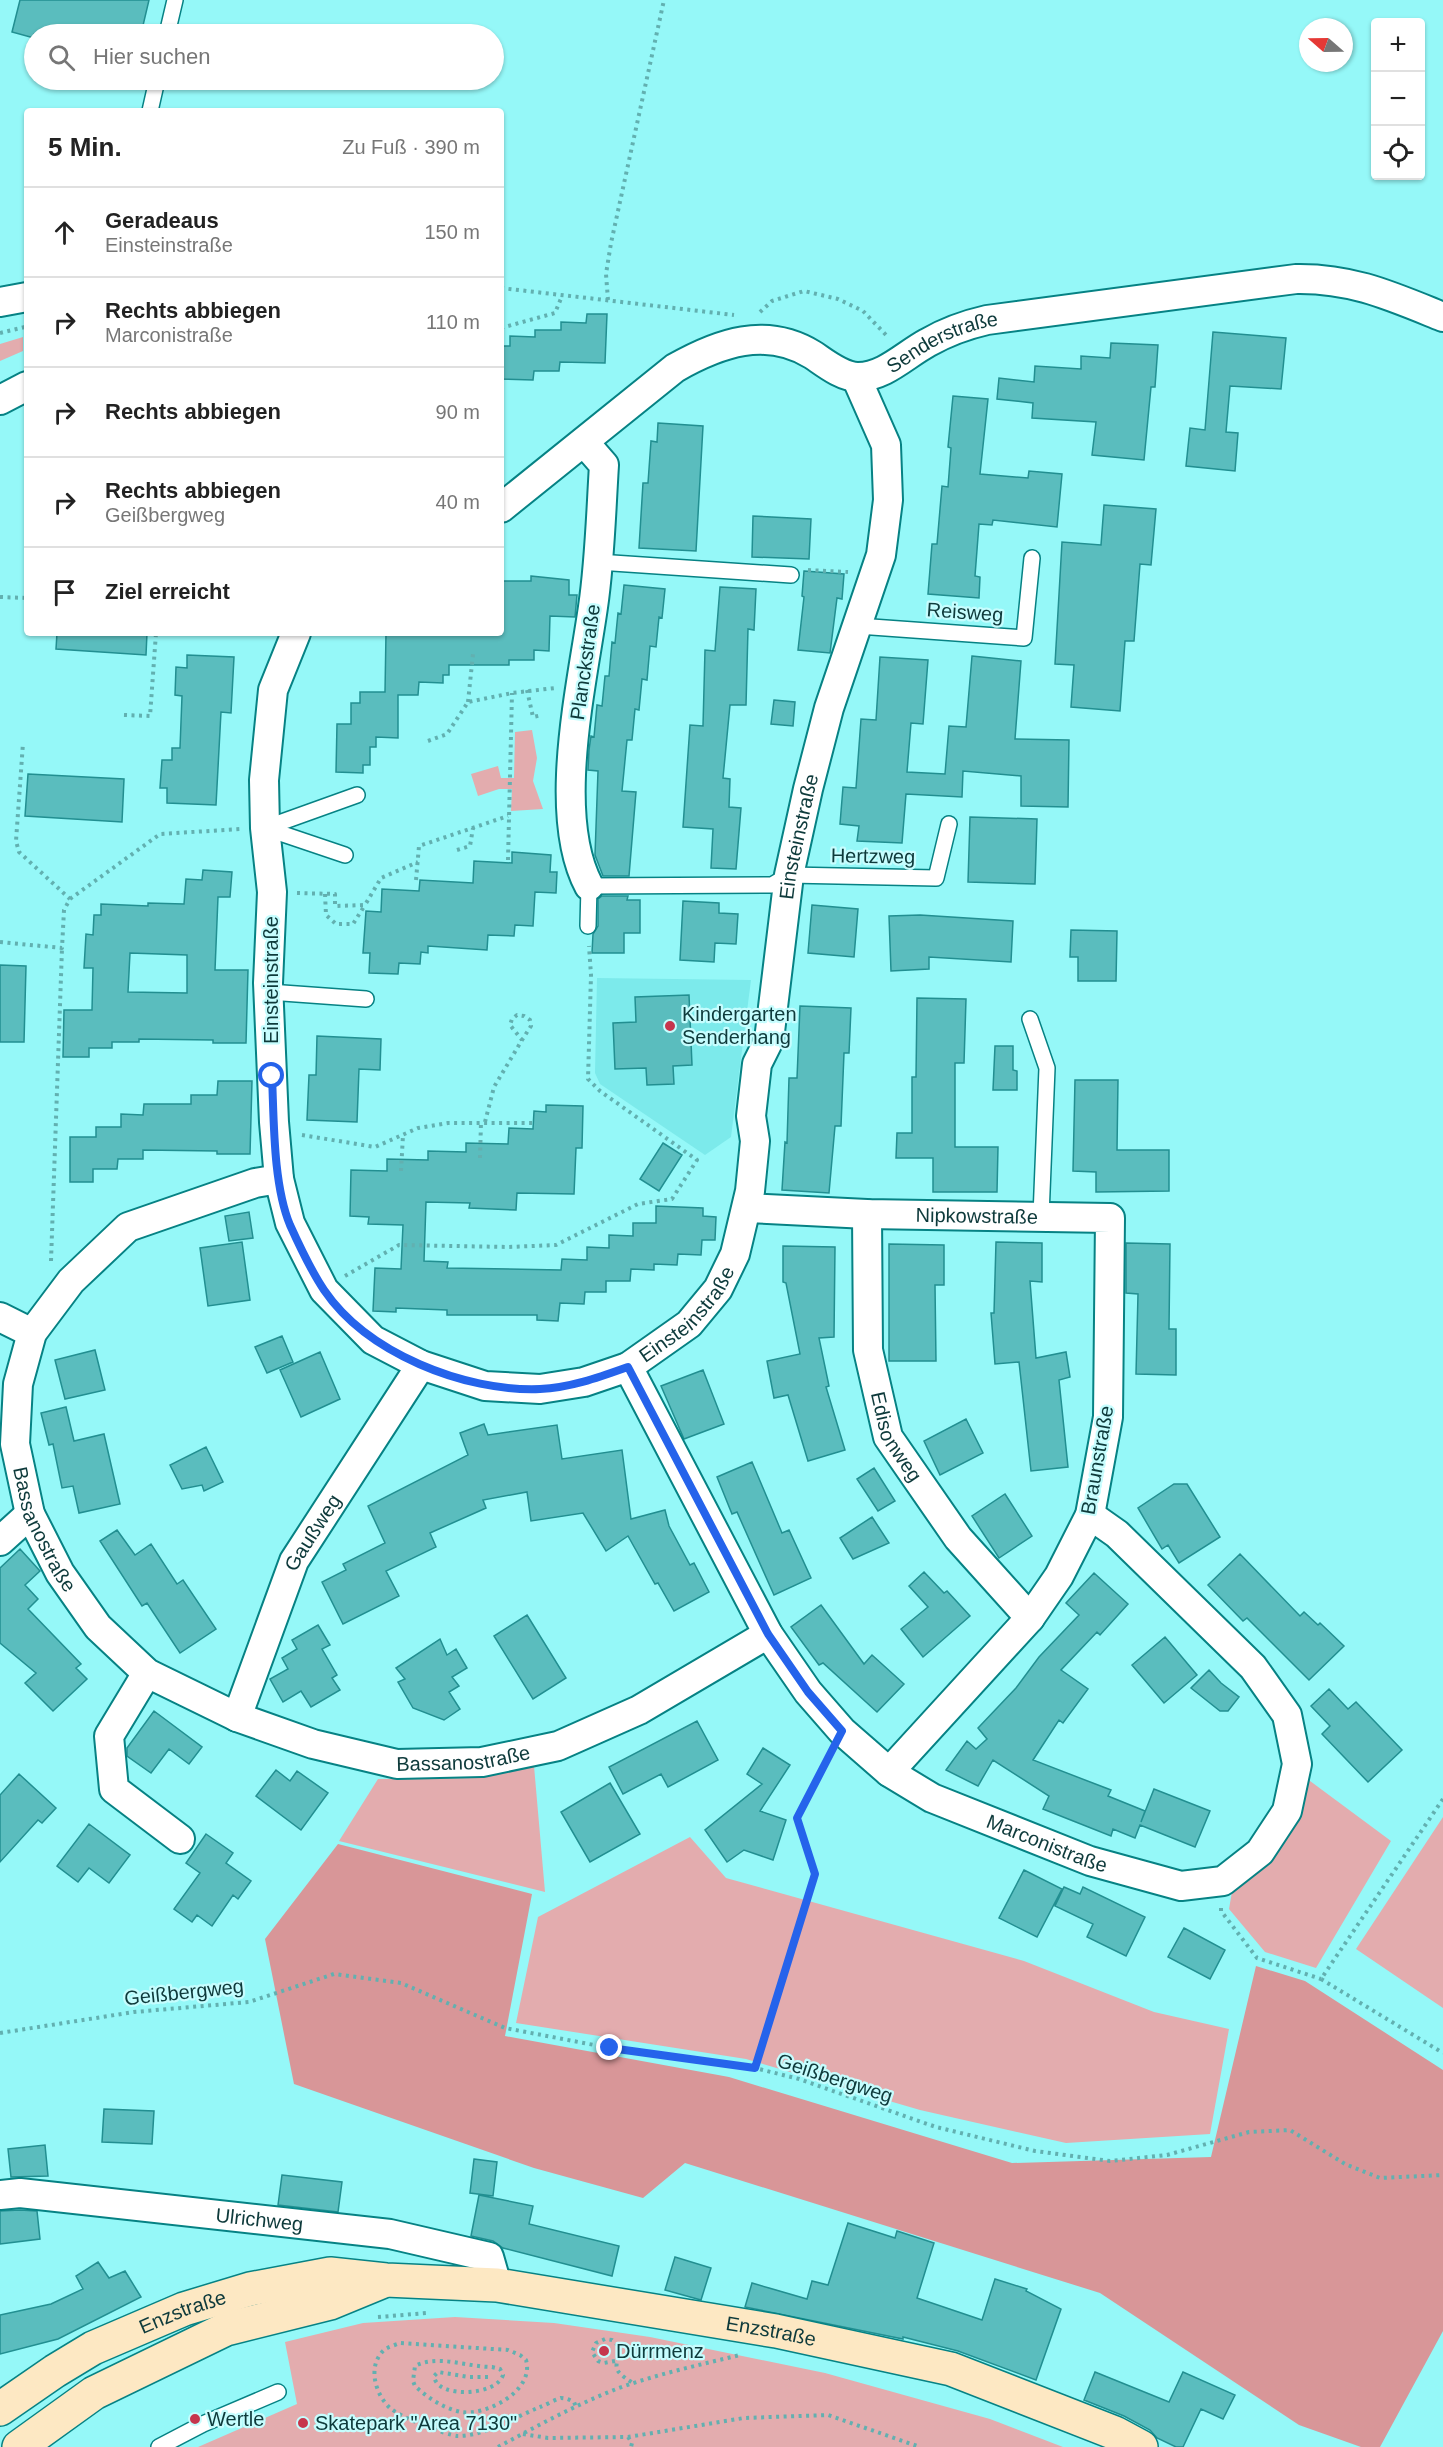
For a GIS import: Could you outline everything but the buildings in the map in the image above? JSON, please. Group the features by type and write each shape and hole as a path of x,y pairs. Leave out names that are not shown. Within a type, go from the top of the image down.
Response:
{"main road":[{"name":"Enzstraße","path":"0,2409 93,2348 184,2309 250,2289 330,2274 386,2280 497,2285 776,2331 951,2370 1115,2433 1141,2447"},
{"name":"Enzstraße","path":"19,2447 94,2393 226,2330 330,2303 386,2280"},
{"path":"138,2329 154,2363"}],"street":[{"name":"Senderstraße","path":"856,377 872,375 886,369 951,330 987,320 1296,279 1347,282 1443,317"},
{"path":"0,302 24,298"},
{"path":"504,506 675,368 699,354 735,341 755,338 790,344 856,377"},
{"name":"Einsteinstraße","path":"295,636 273,690 264,780 265,828 272,892 269,992 275,1131 279,1179 290,1223 324,1290 373,1340 421,1365 485,1386 540,1389 584,1382 628,1367 689,1324 718,1289 735,1254 747,1208 756,1141 751,1116 757,1064 769,1040 789,875 829,708 881,555 888,500 886,445 856,377"},
{"path":"0,400 24,388"},
{"name":"Planckstraße","path":"584,442 604,465 598,562 593,606 580,678 574,741 573,836 580,869 589,886"},
{"name":"Bassanostraße","path":"279,1179 255,1183 128,1227 71,1281 32,1333 18,1384 15,1444 30,1514 60,1573 98,1627 147,1673 237,1717 313,1744 397,1764 482,1762 558,1746 639,1710 768,1634"},
{"name":"Nipkowstraße","path":"747,1208 867,1214 1041,1216"},
{"name":"Edisonweg","path":"867,1214 868,1350 888,1437 958,1538 1030,1618"},
{"name":"Braunstraße","path":"890,1772 1030,1618 1059,1576 1090,1515 1108,1417 1110,1218 1041,1216"},
{"path":"0,1317 32,1333"},
{"name":"Gaußweg","path":"237,1717 294,1561 421,1365"},
{"name":"Marconistraße","path":"628,1367 768,1634 808,1692 842,1731 890,1772 932,1798 1090,1861 1181,1886 1223,1881"},
{"path":"0,1540 30,1514"},
{"path":"1090,1515 1117,1534 1253,1667 1287,1715 1297,1764 1287,1811 1260,1852 1223,1881"},
{"path":"147,1673 109,1736 114,1789 180,1839"},
{"name":"Ulrichweg","path":"0,2195 20,2193 390,2234 489,2257 497,2285"}],"lane":[{"path":"169,24 175,0"},
{"path":"151,108 155,90"},
{"name":"Reisweg","path":"858,626 1024,638 1032,558"},
{"path":"598,562 791,575"},
{"path":"265,828 357,795"},
{"name":"Hertzweg","path":"789,875 936,878 950,824"},
{"path":"265,828 345,855"},
{"path":"588,926 589,886 772,885 789,875"},
{"path":"269,992 366,999"},
{"name":"Nipkowstraße","path":"1030,1019 1047,1068 1041,1216"},
{"path":"159,2447 203,2424 278,2392"}],"path":[{"path":"608,300 606,274 611,243 664,0"},
{"path":"504,288 744,316"},
{"path":"755,317 772,301 804,291 838,298 862,311 903,357"},
{"path":"504,327 555,312 562,296"},
{"path":"0,333 24,328"},
{"path":"791,575 797,570 875,573"},
{"path":"0,597 24,598"},
{"path":"124,715 150,716 156,636"},
{"path":"428,741 447,734 468,702 473,654"},
{"path":"468,702 527,690 563,687 580,678"},
{"path":"527,690 533,717 542,714"},
{"path":"507,860 512,693"},
{"path":"23,743 16,842 19,852 70,899"},
{"path":"416,880 419,846 508,816"},
{"path":"457,850 470,846 473,828"},
{"path":"71,1281 51,1262 64,910 70,899 160,834 229,830"},
{"path":"326,894 326,915 336,924 353,924 381,878 418,862"},
{"path":"272,892 335,894 335,906 364,905"},
{"path":"324,1290 353,1270 399,1245 509,1247 556,1245 638,1204 672,1199 697,1160 600,1091 588,1079 591,975 588,926"},
{"path":"0,942 62,948"},
{"path":"480,1158 483,1122 494,1087 531,1026 530,1020 517,1015 512,1019 510,1025 522,1040"},
{"path":"275,1131 375,1147 418,1128 448,1123 534,1123"},
{"path":"401,1171 403,1135"},
{"path":"755,2068 815,1874 797,1818 842,1731"},
{"path":"1321,1979 1443,1799"},
{"path":"1223,1881 1221,1911 1257,1958 1321,1979 1443,2053"},
{"name":"Geißbergweg","path":"0,2033 134,2012 249,2002 334,1974 401,1983 506,2028 610,2048 755,2068 799,2079 936,2127 1035,2151 1110,2161 1167,2156 1249,2132 1290,2130 1345,2164 1380,2178 1443,2175"},
{"path":"374,2317 436,2314"},
{"path":"605,2339 617,2344 620,2348 615,2361 604,2363 598,2361 592,2352 596,2343 605,2339"},
{"path":"488,2377 469,2377 438,2372 434,2376 434,2382 438,2386 465,2392 478,2391 495,2385 503,2375 500,2369 433,2361 422,2362 415,2366 413,2372 416,2386 435,2402 461,2412 470,2412 501,2402 513,2395 527,2376 526,2360 508,2350 400,2343 385,2349 379,2357 375,2364 374,2378 381,2397 390,2408 419,2423 455,2436 493,2427 561,2398 574,2402 576,2407"},
{"path":"498,2447 576,2407 633,2384 741,2355 743,2348"},
{"path":"615,2361 619,2373 633,2384"},
{"path":"523,2434 548,2438 628,2437 744,2418 828,2415 920,2447"},
{"path":"628,2437 632,2443 631,2447"}],"shaded area":[{"path":"23,337 23,351 0,361 0,344"},
{"path":"532,730 537,758 533,781 543,809 511,811 512,789 499,789 478,796 471,774 498,766 501,778 514,778 515,732"},
{"name":"Kindergarten Senderhang","path":"597,978 751,980 731,1137 705,1155 600,1084 595,1073"},
{"path":"534,1766 545,1892 339,1841 378,1779 477,1778"},
{"path":"1306,1778 1391,1841 1316,1968 1265,1952 1229,1909 1233,1886"},
{"path":"1443,1817 1443,2008 1356,1949"},
{"path":"690,1837 726,1878 1024,1961 1154,2012 1229,2029 1210,2134 1066,2143 920,2110 746,2059 516,2023 538,1917"},
{"path":"338,1844 532,1894 505,2036 729,2077 1012,2163 1211,2157 1256,1966 1305,1981 1443,2070 1443,2331 1380,2447 1361,2447 1299,2425 1100,2293 685,2163 643,2198 534,2168 294,2084 265,1939"},
{"path":"455,2317 554,2323 650,2337 825,2373 990,2419 1063,2447 198,2447 297,2404 285,2342 363,2323"}],"place":[{"name":"Kindergarten Senderhang","path":"670,1026"},
{"name":"Dürrmenz","path":"604,2351"},
{"name":"Wertle","path":"195,2419"},
{"name":"Skatepark \"Area 7130\"","path":"303,2423"}],"route":[{"path":"272,1076 279,1179 290,1223 324,1290 373,1340 421,1365 485,1386 540,1389 584,1382 628,1367 768,1634 808,1692 842,1731 797,1818 815,1874 755,2068 610,2048"}]}
